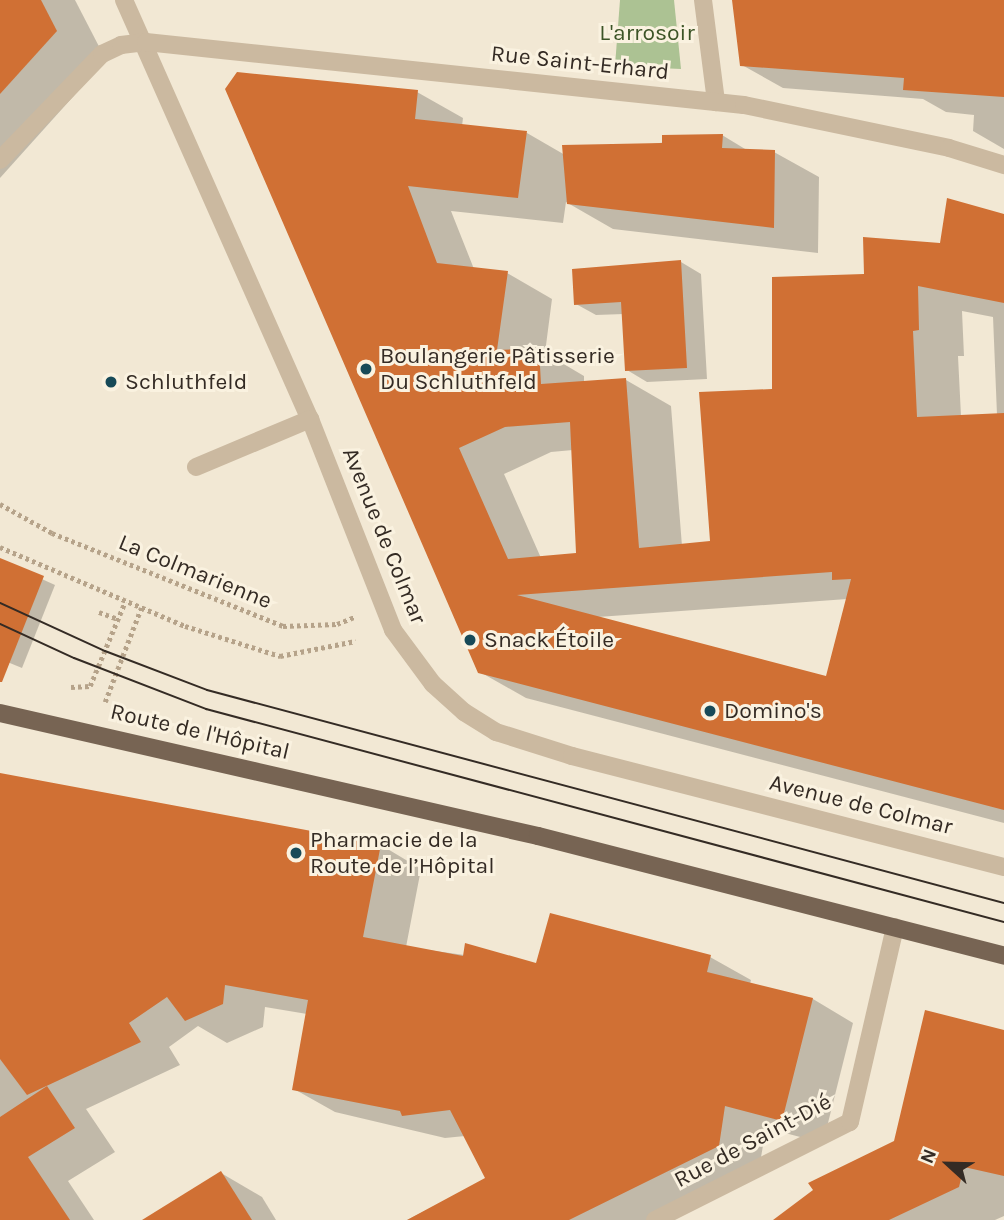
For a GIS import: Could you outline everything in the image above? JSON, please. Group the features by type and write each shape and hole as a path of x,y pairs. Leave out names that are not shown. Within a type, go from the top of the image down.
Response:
{"main road":[{"name":"Route de l'Hôpital","path":"0,713 388,800 895,928"},
{"path":"895,928 1004,956"}],"street":[{"name":"Avenue de Colmar","path":"124,0 146,42 310,419 393,630 433,684 464,712 496,732 572,756 1004,867"},
{"path":"703,0 716,102"},
{"name":"Rue Saint-Erhard","path":"0,160 102,54 121,45 146,42 716,102 949,148 1004,165"},
{"path":"196,467 310,419"},
{"name":"Rue de Saint-Dié","path":"655,1220 850,1122 895,928"}],"path":[{"name":"La Colmarienne","path":"0,505 52,533 283,626 337,624 383,605"},
{"path":"0,547 125,602 280,656 356,641"},
{"path":"71,687 90,687 125,602"},
{"path":"99,734 107,692 141,608"},
{"path":"99,612 118,620"}],"green space":[{"name":"L'arrosoir","path":"620,0 674,0 681,69 615,66"}],"building":[{"path":"0,0 41,0 57,31 0,94"},
{"path":"732,0 1004,0 1004,97 903,90 904,78 740,66"},
{"path":"237,72 418,90 415,119 527,131 518,198 408,186 437,263 508,271 497,350 539,348 541,384 626,378 639,548 710,541 699,392 772,389 772,277 864,274 863,237 940,243 947,198 1004,214 1004,303 918,286 919,330 913,331 917,417 1004,413 1004,810 478,673 225,89","holes":["570,422 576,553 508,559 459,448 505,427","832,572 832,580 851,579 826,676 517,595"]},
{"path":"723,134 722,148 775,150 774,228 567,204 562,145 662,143 662,135"},
{"path":"681,260 687,368 625,371 621,302 574,305 572,269"},
{"path":"0,558 44,576 2,682 0,682"},
{"path":"0,773 381,844 363,937 463,956 465,943 536,963 550,913 711,955 707,972 813,998 782,1121 725,1106 719,1146 569,1220 407,1220 485,1178 450,1110 402,1116 400,1111 292,1090 308,1000 225,985 223,1004 185,1021 167,997 129,1023 141,1042 27,1095 0,1059"},
{"path":"925,1010 1004,1030 1004,1176 964,1167 959,1187 889,1220 773,1220 813,1190 808,1183 894,1141"},
{"path":"47,1086 75,1128 28,1157 70,1220 0,1220 0,1117"},
{"path":"221,1171 252,1220 142,1220"}],"tram line":[{"path":"0,603 105,651 207,690 1004,903"},
{"path":"0,624 74,658 206,709 1004,922"}],"place":[{"name":"Boulangerie Pâtisserie Du Schluthfeld","path":"366,369"},
{"name":"Schluthfeld","path":"111,382"},
{"name":"Snack Étoile","path":"470,640"},
{"name":"Domino's","path":"710,711"},
{"name":"Pharmacie de la Route de l’Hôpital","path":"296,853"}]}
